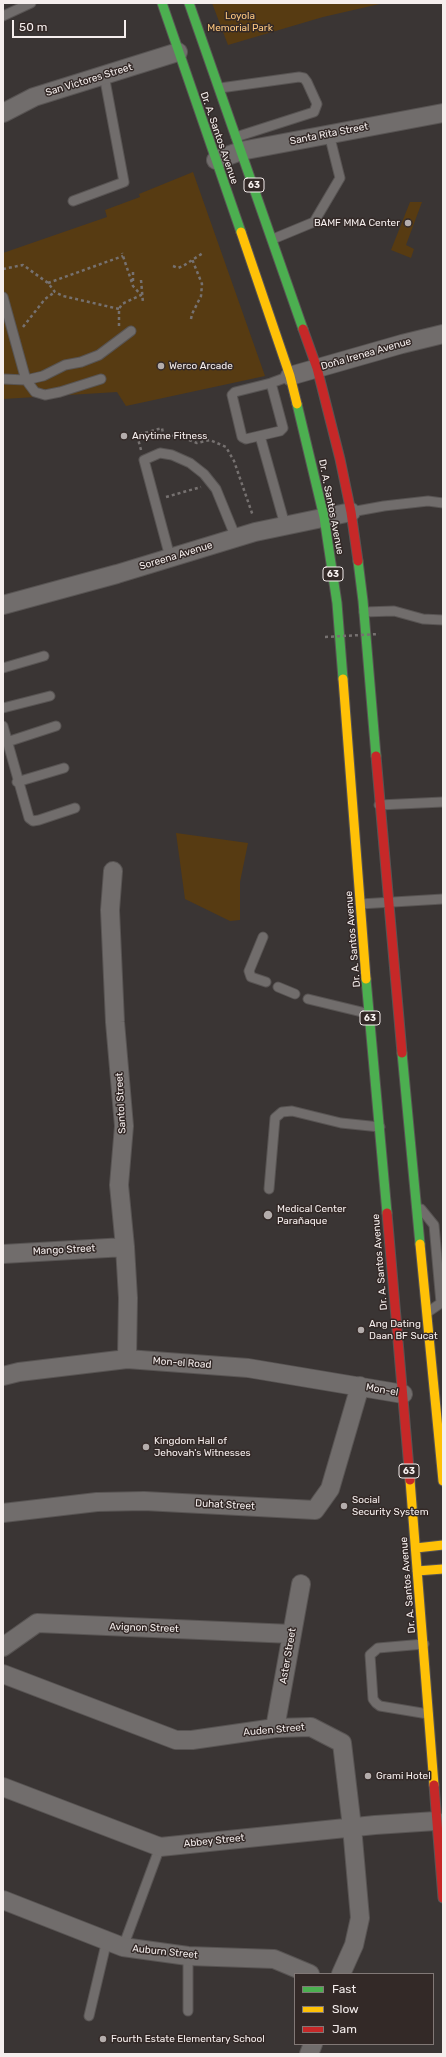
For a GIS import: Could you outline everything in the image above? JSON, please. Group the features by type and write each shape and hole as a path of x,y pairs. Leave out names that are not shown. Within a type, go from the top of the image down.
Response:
{"main road":[{"name":"Dr. A. Santos Avenue","path":"162,3 290,376 324,517 337,603 360,904 424,1644 436,1821 443,1898"},
{"name":"Dr. A. Santos Avenue","path":"189,3 317,368 340,459 351,512 364,612 379,805 443,1481"},
{"path":"416,1548 443,1545"},
{"path":"417,1571 443,1570"}],"street":[{"name":"San Victores Street","path":"3,114 34,97 178,52"},
{"name":"Santa Rita Street","path":"216,160 239,144 329,134 443,113"},
{"name":"Doña Irenea Avenue","path":"290,376 402,344 443,334"},
{"name":"Soreena Avenue","path":"3,605 117,574 236,538 286,525 351,512"},
{"name":"Santol Street","path":"114,871 111,918 115,1022 124,1126 119,1185 128,1298 127,1359"},
{"name":"Mango Street","path":"3,1254 125,1247"},
{"name":"Mon-el Road","path":"3,1376 19,1372 127,1359 248,1368 360,1386"},
{"name":"Mon-el","path":"360,1386 403,1394"},
{"name":"Duhat Street","path":"3,1513 97,1502 144,1501 315,1510 330,1490 360,1386"},
{"name":"Aster Street","path":"275,1728 301,1584"},
{"name":"Avignon Street","path":"3,1648 37,1623 292,1634"},
{"name":"Auden Street","path":"3,1674 176,1740 192,1740 275,1728 311,1727 342,1743 352,1827 360,1918 354,1945 341,1973"},
{"name":"Abbey Street","path":"3,1787 160,1847 352,1827 436,1821"},
{"name":"Auburn Street","path":"3,1900 115,1944 188,1956 274,1958 308,1973"}],"lane":[{"path":"3,16 31,3"},
{"path":"73,201 124,182 104,75"},
{"path":"220,88 299,77 304,78 307,82 317,104 314,112 239,144"},
{"path":"272,239 314,222 340,178 329,134"},
{"path":"3,297 15,334 26,380 35,392 45,395 60,392 101,379"},
{"path":"3,379 26,380 43,376 65,365 99,355 131,331"},
{"path":"271,383 283,428 280,431 246,439 242,437 232,395 235,392 271,383 290,376"},
{"path":"281,421 300,417"},
{"path":"260,436 286,525"},
{"path":"170,557 144,460 160,453 172,455 190,463 204,474 210,481 225,509 236,538"},
{"path":"351,512 384,506 428,501 443,503"},
{"path":"364,612 394,611 423,618 443,620"},
{"path":"3,668 44,656"},
{"path":"3,708 50,696"},
{"path":"3,726 17,782 29,818 33,821 75,808"},
{"path":"7,742 56,726"},
{"path":"17,782 64,768"},
{"path":"379,805 443,802"},
{"path":"360,904 443,899"},
{"path":"263,937 249,971 251,977 266,982"},
{"path":"278,987 295,994"},
{"path":"308,999 370,1014"},
{"path":"269,1189 275,1118 282,1112 292,1111 341,1123 380,1127"},
{"path":"417,1204 434,1225 441,1303 427,1313"},
{"path":"424,1644 378,1648 370,1655 373,1699 376,1703 380,1706 428,1714"},
{"path":"89,2016 115,1944 160,1847"},
{"path":"188,1956 188,2011"}],"path":[{"path":"173,266 178,268 183,266 192,258 203,253"},
{"path":"48,283 123,255 133,286 141,295"},
{"path":"191,319 201,296 202,284 192,258"},
{"path":"3,269 23,266 48,283 55,292 63,296 119,309"},
{"path":"133,272 133,286"},
{"path":"141,280 141,295 143,303"},
{"path":"15,334 28,322 45,299 55,292"},
{"path":"119,330 119,309 122,304 141,295"},
{"path":"155,500 198,489 210,481"},
{"path":"326,637 379,634"}],"green space":[{"name":"Loyola Memorial Park","path":"212,3 384,3 323,17 228,45"},
{"path":"193,172 265,376 126,406 117,392 3,399 3,253 107,217 105,210 140,197 139,194"},
{"name":"BAMF MMA Center","path":"410,202 422,202 406,245 414,249 411,258 391,250"},
{"path":"176,833 248,843 240,882 240,920 230,921 185,899"}],"traffic: fast":[{"path":"162,3 241,232"},
{"path":"189,3 303,329"},
{"path":"297,404 324,517 337,603 343,679"},
{"path":"358,561 363,601 376,756"},
{"path":"366,979 387,1213"},
{"path":"402,1053 420,1244"}],"traffic: slow":[{"path":"241,232 290,376 297,404"},
{"path":"343,679 366,979"},
{"path":"420,1244 443,1481"},
{"path":"410,1480 434,1785"},
{"path":"416,1548 443,1545"},
{"path":"417,1571 443,1569"}],"traffic: jam":[{"path":"303,329 317,368 340,459 351,512 358,561"},
{"path":"376,756 402,1053"},
{"path":"387,1213 410,1480"},
{"path":"434,1785 443,1898"}],"place":[{"name":"BAMF MMA Center","path":"408,223"},
{"name":"Werco Arcade","path":"161,366"},
{"name":"Anytime Fitness","path":"124,436"},
{"name":"Medical Center Parañaque","path":"268,1215"},
{"name":"Ang Dating Daan BF Sucat","path":"361,1330"},
{"name":"Kingdom Hall of Jehovah's Witnesses","path":"146,1447"},
{"name":"Social Security System","path":"344,1506"},
{"name":"Grami Hotel","path":"368,1776"},
{"name":"Fourth Estate Elementary School","path":"103,2039"}]}
